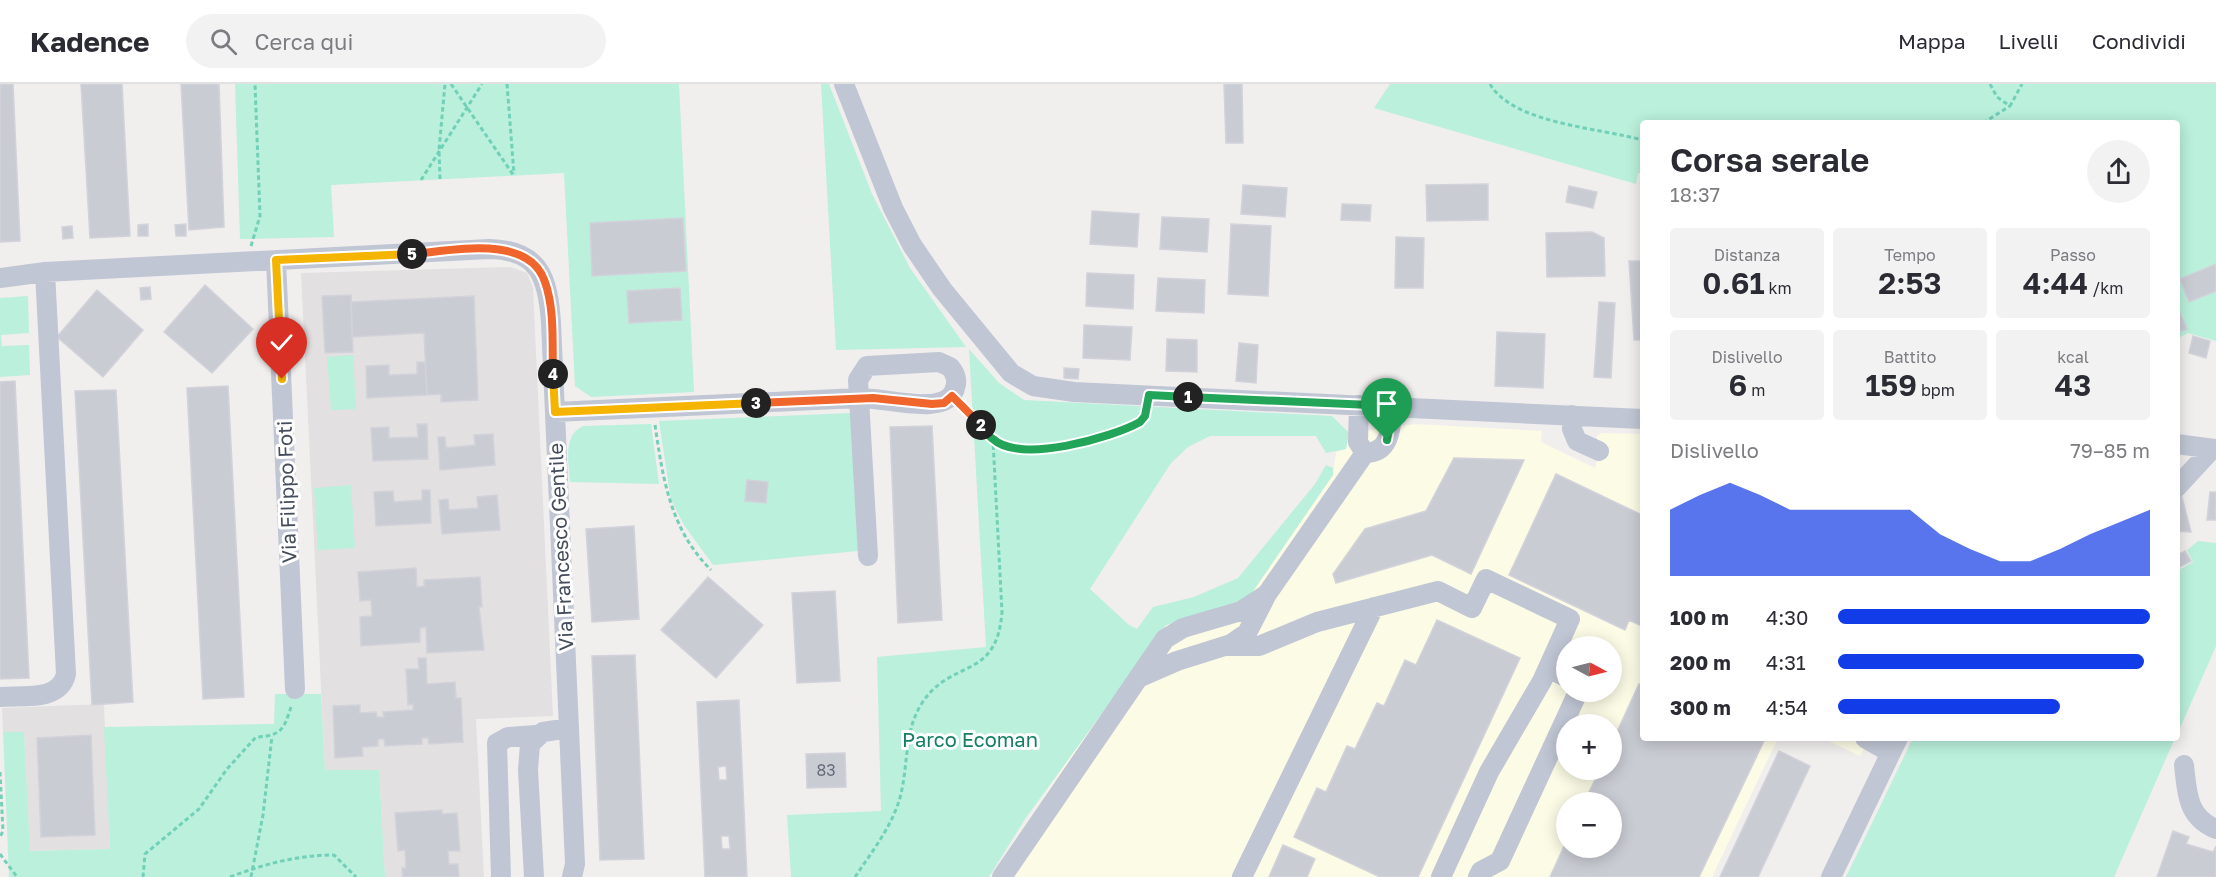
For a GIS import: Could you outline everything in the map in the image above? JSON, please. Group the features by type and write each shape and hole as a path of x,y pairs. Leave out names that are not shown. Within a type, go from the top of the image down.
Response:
{"street":[{"path":"844,84 877,173 912,245 942,289 1011,373 1028,384 1045,389 1149,395 1640,418"},
{"name":"Via Francesco Gentile","path":"0,278 39,273 489,249 510,251 523,256 538,267 547,290 555,412 575,864 572,877"},
{"name":"Via Filippo Foti","path":"276,260 296,689"},
{"name":"Via Francesco Gentile","path":"0,270 39,273"},
{"path":"0,697 50,693 62,684 66,674 39,273"},
{"path":"555,412 859,398 944,403 952,396 957,382 954,371 945,364 935,362 867,366 858,380 859,398 868,556"},
{"path":"1359,405 1358,442 1365,453"},
{"path":"1138,678 1178,661 1226,646 1239,640 1251,628 1267,594 1365,453 1377,451 1387,440 1393,406"},
{"path":"1572,415 1572,429 1577,441 1599,451"},
{"path":"2180,445 2214,449"},
{"path":"2180,484 2214,449"},
{"path":"1220,618 1218,637 1226,646 1259,646 1317,622 1438,591 1472,608 1486,579 1570,618 1548,668 1502,745 1441,877"},
{"path":"1002,877 1169,636 1183,628 1220,618 1248,607 1267,594"},
{"path":"1242,877 1374,607"},
{"path":"1548,668 1556,672"},
{"path":"1478,877 1481,871 1500,861 1573,702"},
{"path":"501,877 497,744 508,737 536,735 569,728"},
{"path":"534,877 528,763 530,744 536,735"},
{"path":"1831,877 1894,746 1876,741"},
{"path":"2184,765 2192,810 2198,819 2216,829"}],"path":[{"path":"246,261 260,216 255,84"},
{"path":"440,179 439,150 445,84"},
{"path":"452,84 514,176 507,84"},
{"path":"421,180 482,84"},
{"path":"1490,84 1510,104 1529,112 1640,140"},
{"path":"1990,84 1997,98 2010,106"},
{"path":"1988,120 2010,106 2022,84"},
{"path":"952,396 993,441 1022,450 1054,448 1093,439 1140,422 1145,416 1149,395"},
{"path":"652,408 664,483 673,514 696,552 711,570"},
{"path":"855,877 895,813 902,790 912,726 920,706 939,684 988,656 998,639 1002,612 993,441"},
{"path":"143,877 144,854 199,809 227,769 256,737 272,736 283,728 296,689"},
{"path":"251,877 263,815 272,736"},
{"path":"0,772 3,831 0,837"},
{"path":"0,854 17,877"},
{"path":"230,877 262,864 316,855 334,855 356,877"}],"shaded area":[{"path":"511,267 527,273 533,288 553,716 476,719 484,877 385,877 379,770 325,770 301,273"},
{"path":"1416,424 1542,431 1541,442 1595,468 1600,447 1597,443 1597,436 1602,433 1640,434 1640,741 1777,741 1712,877 990,877 1071,756 1167,625 1247,599 1333,475 1336,452 1346,449 1349,433"},
{"path":"104,704 110,849 30,851 24,732 3,732 2,708","holes":["90,735 95,835 41,837 37,738"]},
{"path":"1828,741 1868,741 1860,756"}],"green space":[{"path":"235,84 679,84 694,392 591,397 575,386 564,173 331,185 334,237 240,239"},
{"path":"821,84 829,84 872,194 910,268 966,347 836,350"},
{"path":"1390,84 2216,84 2216,341 2188,333 2180,337 2180,120 1640,120 1640,173 1638,173 1636,184 1374,108"},
{"path":"28,296 29,333 1,335 2,346 29,345 30,375 0,377 0,298"},
{"name":"Parco Ecoman","path":"969,349 999,383 1024,400 1332,416 1349,433 1346,449 1326,453 1316,436 1210,436 1188,447 1171,463 1090,589 1129,625 1137,629 1153,607 1194,597 1238,578 1315,484 1326,465 1333,468 1333,475 1247,600 1166,625 1025,819 989,877 791,877 787,815 881,811 877,657 986,647"},
{"path":"353,355 356,409 331,410 327,357"},
{"path":"852,413 858,551 713,565 684,525 671,500 659,421"},
{"path":"651,424 659,484 570,482 568,450 576,430 583,426"},
{"path":"351,485 355,548 318,550 314,488"},
{"path":"2198,541 2216,543 2216,646 2180,728 2180,569 2193,562 2187,550"},
{"path":"275,694 321,694 325,770 379,770 385,877 9,877 3,732 24,732 30,851 110,849 104,727 274,724"},
{"path":"1912,741 2174,741 2114,877 1846,877"}],"building":[{"path":"0,84 13,84 20,241 0,242"},
{"path":"81,84 122,84 130,236 90,238"},
{"path":"181,84 219,84 224,227 189,230"},
{"path":"1224,84 1242,84 1243,143 1226,143"},
{"path":"1488,184 1488,220 1427,221 1426,185"},
{"path":"1243,185 1287,188 1285,217 1241,214"},
{"path":"1569,186 1597,192 1593,208 1566,202"},
{"path":"1342,204 1371,205 1370,221 1341,220"},
{"path":"1092,211 1139,214 1137,247 1090,244"},
{"path":"1162,217 1209,219 1207,252 1160,249"},
{"path":"683,218 686,271 592,276 590,223"},
{"path":"148,224 148,236 138,236 138,225"},
{"path":"186,224 186,236 176,236 175,225"},
{"path":"1231,224 1271,226 1268,296 1228,294"},
{"path":"72,226 73,238 63,239 62,227"},
{"path":"1592,232 1604,238 1605,276 1547,277 1546,233"},
{"path":"1396,237 1424,238 1423,288 1395,288"},
{"path":"1629,261 1640,261 1640,340 1634,340"},
{"path":"2216,264 2216,291 2189,302 2180,279"},
{"path":"1087,273 1134,275 1133,309 1086,306"},
{"path":"1158,278 1205,280 1204,313 1156,311"},
{"path":"205,285 253,329 212,373 164,332"},
{"path":"150,287 151,299 141,300 140,288"},
{"path":"680,288 682,320 629,323 627,291"},
{"path":"97,290 143,330 103,377 57,337"},
{"path":"351,295 353,352 325,353 322,296"},
{"path":"474,296 478,400 441,402 441,394 427,395 424,333 352,337 351,302"},
{"path":"1599,302 1615,303 1611,378 1594,377"},
{"path":"2180,313 2187,329 2180,332"},
{"path":"1084,325 1132,327 1130,360 1083,358"},
{"path":"1497,332 1545,334 1543,388 1495,386"},
{"path":"2193,336 2210,341 2206,358 2189,353"},
{"path":"1167,339 1197,340 1197,372 1166,371"},
{"path":"1239,343 1258,345 1256,383 1236,381"},
{"path":"417,362 425,362 427,395 367,398 366,366 389,365 389,375 417,374"},
{"path":"1064,368 1079,369 1078,379 1064,378"},
{"path":"15,381 29,678 0,679 0,382"},
{"path":"228,386 244,697 203,699 187,388"},
{"path":"116,390 133,702 92,705 75,391"},
{"path":"417,424 427,424 428,459 373,461 371,428 389,427 389,438 418,437"},
{"path":"932,426 942,620 898,623 890,427"},
{"path":"493,434 495,465 440,470 438,437 445,437 446,448 475,445 474,435"},
{"path":"1454,458 1524,460 1471,574 1432,555 1336,583 1333,574 1365,529 1426,511"},
{"path":"1556,474 1640,514 1640,625 1629,620 1625,630 1509,575"},
{"path":"747,480 768,482 766,503 745,501"},
{"path":"2180,489 2191,532 2180,531"},
{"path":"422,490 430,490 431,523 376,526 374,492 393,491 394,502 422,500"},
{"path":"2210,492 2216,492 2216,520 2207,520"},
{"path":"497,495 500,530 442,534 439,500 448,499 449,510 478,508 477,497"},
{"path":"634,526 639,619 592,622 586,529"},
{"path":"2185,551 2191,561 2180,567 2180,554"},
{"path":"416,568 417,587 424,586 424,580 480,577 482,607 479,607 484,650 427,653 426,627 420,628 420,642 361,646 360,617 372,616 371,600 360,601 358,572"},
{"path":"708,577 763,625 716,678 661,630"},
{"path":"835,591 840,681 797,683 792,593"},
{"path":"1437,620 1520,658 1418,877 1380,877 1294,837 1317,788 1326,792 1347,746 1355,749 1377,703 1384,706 1405,660 1416,665"},
{"path":"635,655 644,859 600,860 592,656"},
{"path":"418,658 426,658 427,684 455,682 456,698 461,698 463,742 429,744 428,738 422,738 422,744 385,746 384,739 378,739 378,746 362,747 363,756 335,758 333,706 360,705 360,713 376,712 377,717 384,717 383,712 413,710 413,704 408,705 406,669 419,669"},
{"path":"1639,684 1640,741 1764,741 1699,877 1550,877 1559,858 1622,858 1622,792 1589,792 1595,780 1622,780 1622,721"},
{"path":"739,700 747,877 705,877 697,702","holes":["726,766 727,780 719,780 718,767","721,836 729,836 730,849 722,849"]},
{"path":"91,735 95,835 41,837 37,738"},
{"path":"1779,751 1810,766 1758,877 1720,877"},
{"path":"845,753 846,787 807,788 806,754"},
{"path":"442,810 442,814 457,813 460,851 448,851 449,864 458,864 459,877 403,877 402,868 406,868 405,850 398,851 395,813"},
{"path":"2173,831 2189,837 2186,844 2213,852 2216,846 2216,877 2157,877"},
{"path":"1283,845 1315,859 1307,877 1269,877"}],"route":[{"path":"282,379 276,260 496,249 516,252 529,259 538,267 545,281 550,309 555,412 866,398 932,404 947,402 952,396 988,432 993,441 1022,450 1054,448 1130,427 1140,422 1145,416 1149,395 1393,406 1390,434 1387,440"}]}
